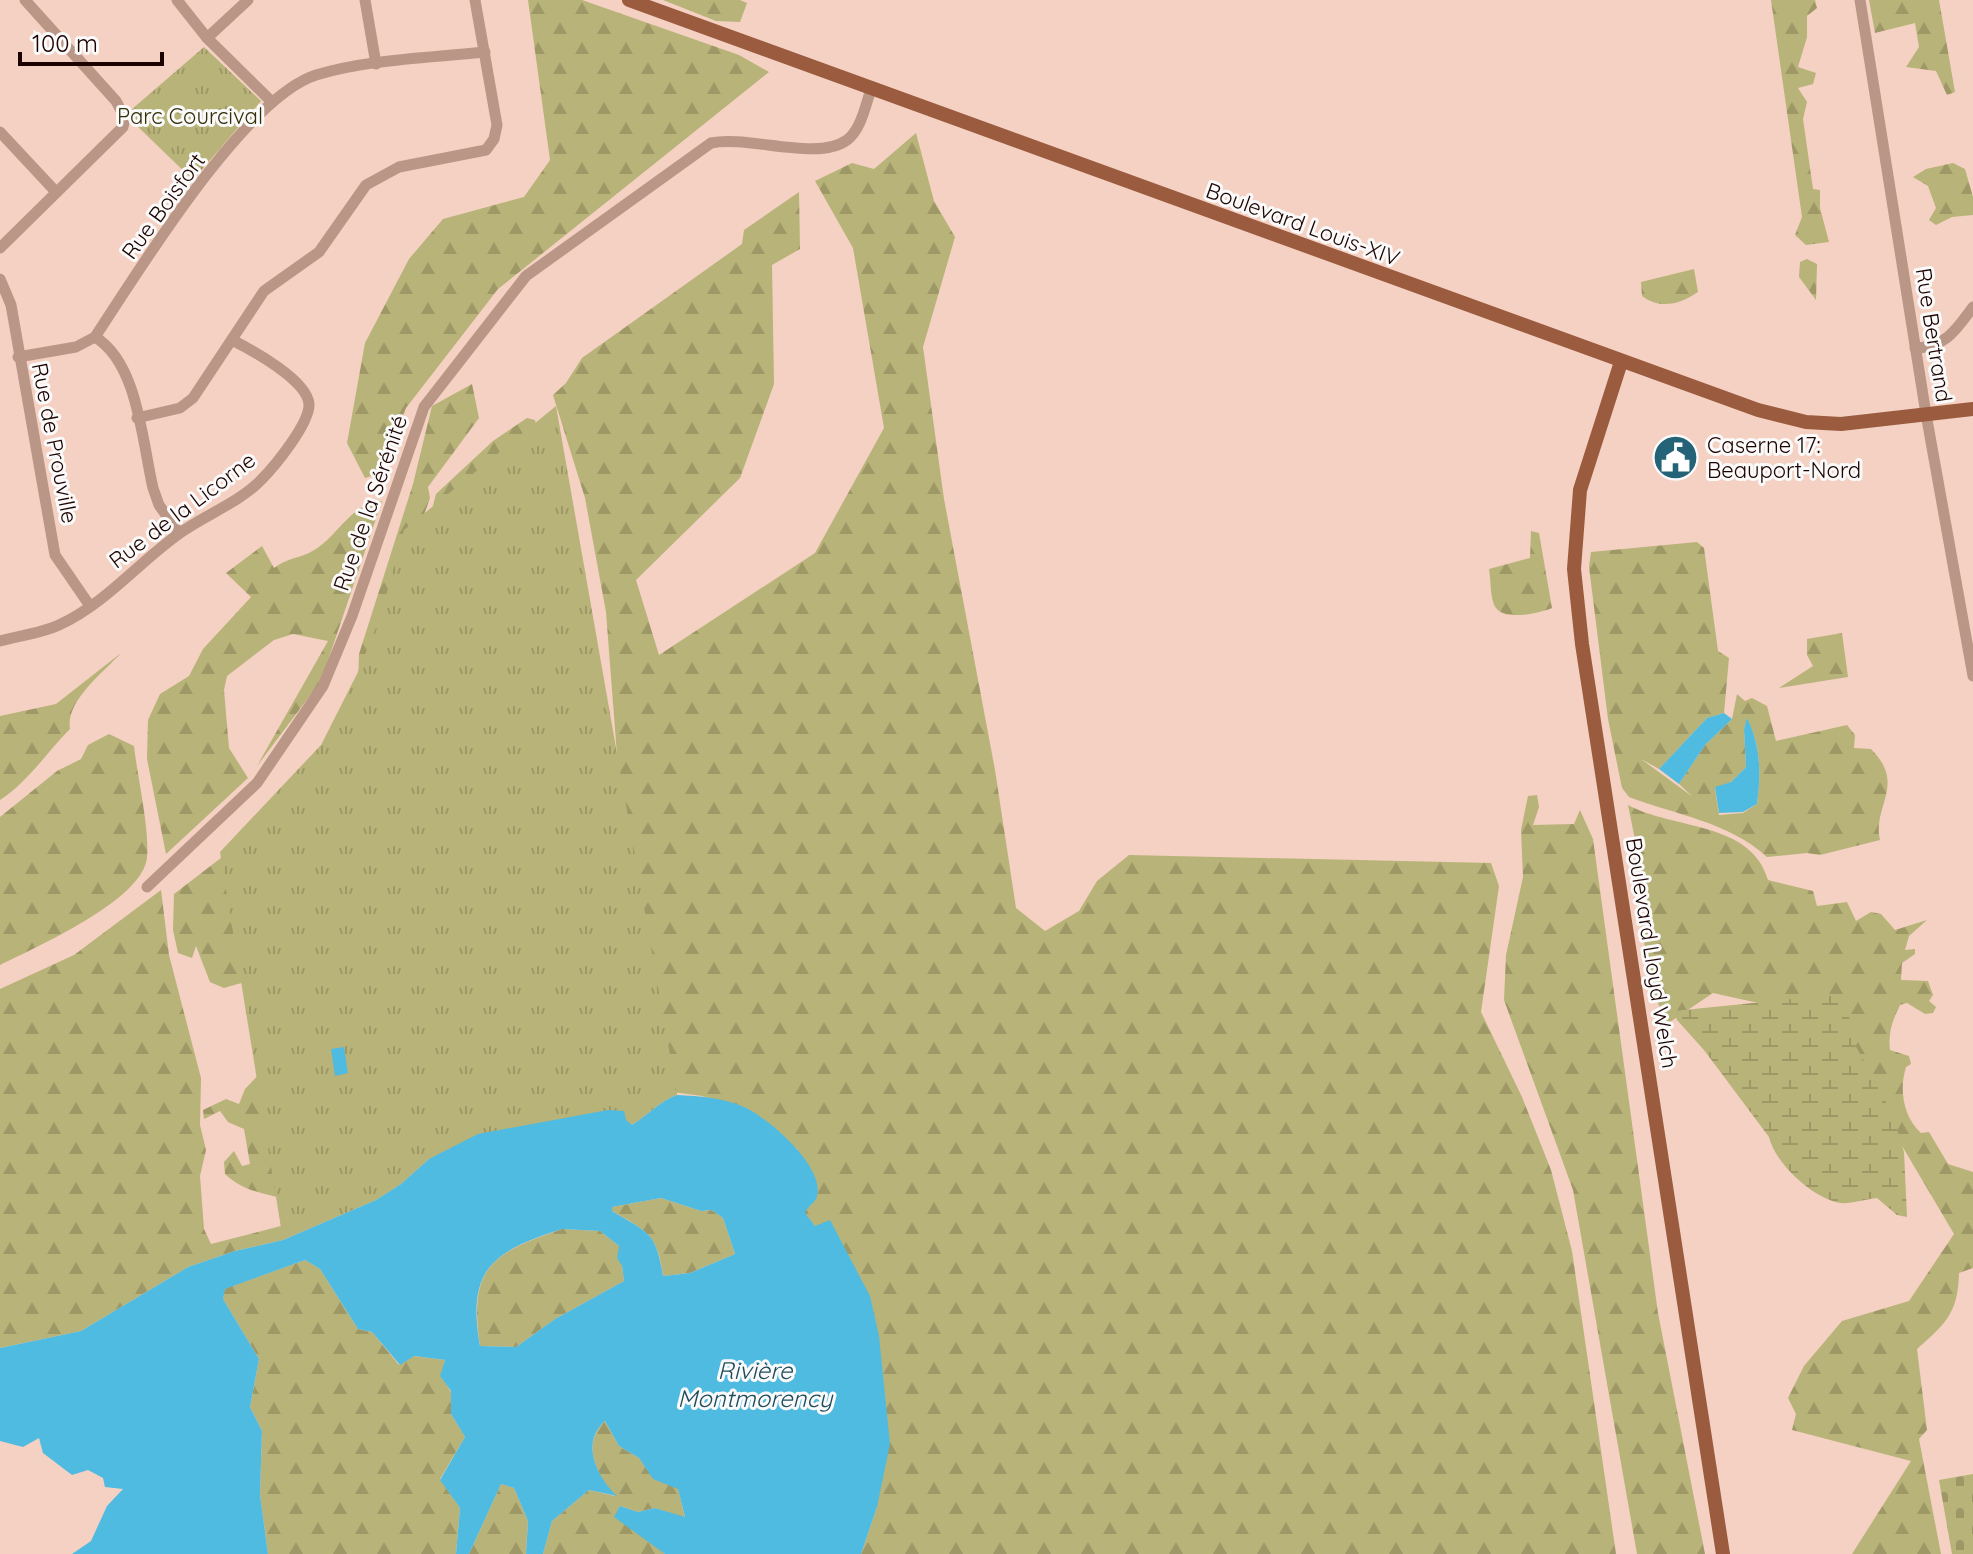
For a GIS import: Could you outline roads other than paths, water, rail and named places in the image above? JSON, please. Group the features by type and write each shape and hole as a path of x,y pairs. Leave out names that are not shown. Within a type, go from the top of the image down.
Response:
{"main road":[{"name":"Boulevard Louis-XIV","path":"629,0 1758,410 1806,422 1841,424 1973,409"},
{"name":"Boulevard Lloyd Welch","path":"1621,362 1580,490 1574,569 1582,644 1723,1554"}],"street":[{"path":"0,248 123,127 125,118 116,101 38,4 25,0"},
{"path":"177,0 207,38 272,102"},
{"path":"207,38 248,0"},
{"path":"365,0 376,64"},
{"path":"137,418 180,408 193,398 264,291 319,252 366,185 399,167 486,150 494,139 497,125 475,0"},
{"name":"Rue Bertrand","path":"1860,0 1926,414 1973,676"},
{"name":"Rue Boisfort","path":"95,337 189,196 272,102 315,76 376,64 485,52"},
{"name":"Rue de la Sérénité","path":"147,887 257,783 323,686 352,616 424,407 526,276 711,143 726,140 806,148 829,147 848,140 858,125 871,89"},
{"path":"0,132 56,192"},
{"name":"Rue de Prouville","path":"0,279 11,305 55,555 90,606"},
{"path":"1915,348 1927,348 1952,336 1973,307"},
{"path":"18,357 76,347 95,337 110,346 122,364 159,505 179,533"},
{"name":"Rue de la Licorne","path":"0,641 58,626 90,606 179,533 259,483 307,417 308,398 301,386 255,352 232,340"}],"water":[{"path":"1724,713 1732,719 1705,745 1679,784 1659,769 1707,718"},
{"path":"1747,718 1759,760 1757,804 1743,812 1719,813 1715,787 1731,782 1746,767 1744,729"},
{"path":"344,1047 348,1073 335,1076 331,1049"},
{"name":"Rivière Montmorency","path":"677,1095 703,1097 736,1104 767,1121 794,1146 805,1159 818,1187 816,1199 805,1213 815,1226 830,1220 870,1296 879,1336 890,1444 877,1507 861,1554 665,1554 614,1517 620,1506 638,1512 655,1508 685,1517 678,1489 653,1479 639,1458 619,1446 605,1421 594,1439 594,1460 603,1479 617,1496 589,1490 552,1521 543,1554 526,1554 528,1521 514,1488 501,1484 469,1554 456,1554 460,1508 440,1480 465,1437 451,1414 451,1391 440,1376 445,1360 414,1356 400,1365 372,1332 358,1329 320,1269 305,1260 225,1289 223,1299 259,1359 250,1407 262,1431 260,1495 268,1554 72,1554 91,1541 107,1506 123,1489 105,1487 103,1478 88,1470 72,1475 43,1453 39,1438 23,1447 0,1441 0,1348 81,1331 188,1267 235,1251 283,1240 376,1200 401,1184 429,1159 478,1134 608,1110 624,1111 626,1120 632,1125","holes":["661,1198 701,1211 712,1210 723,1218 735,1254 690,1273 663,1276 653,1241 642,1229 612,1211 612,1207","562,1229 600,1231 619,1246 617,1258 622,1266 624,1281 555,1319 516,1347 480,1346 477,1298 490,1266 519,1246"]}],"place":[{"name":"Caserne 17: Beauport-Nord","path":"1676,458"}],"park label":[{"name":"Parc Courcival","path":"190,116"}]}
